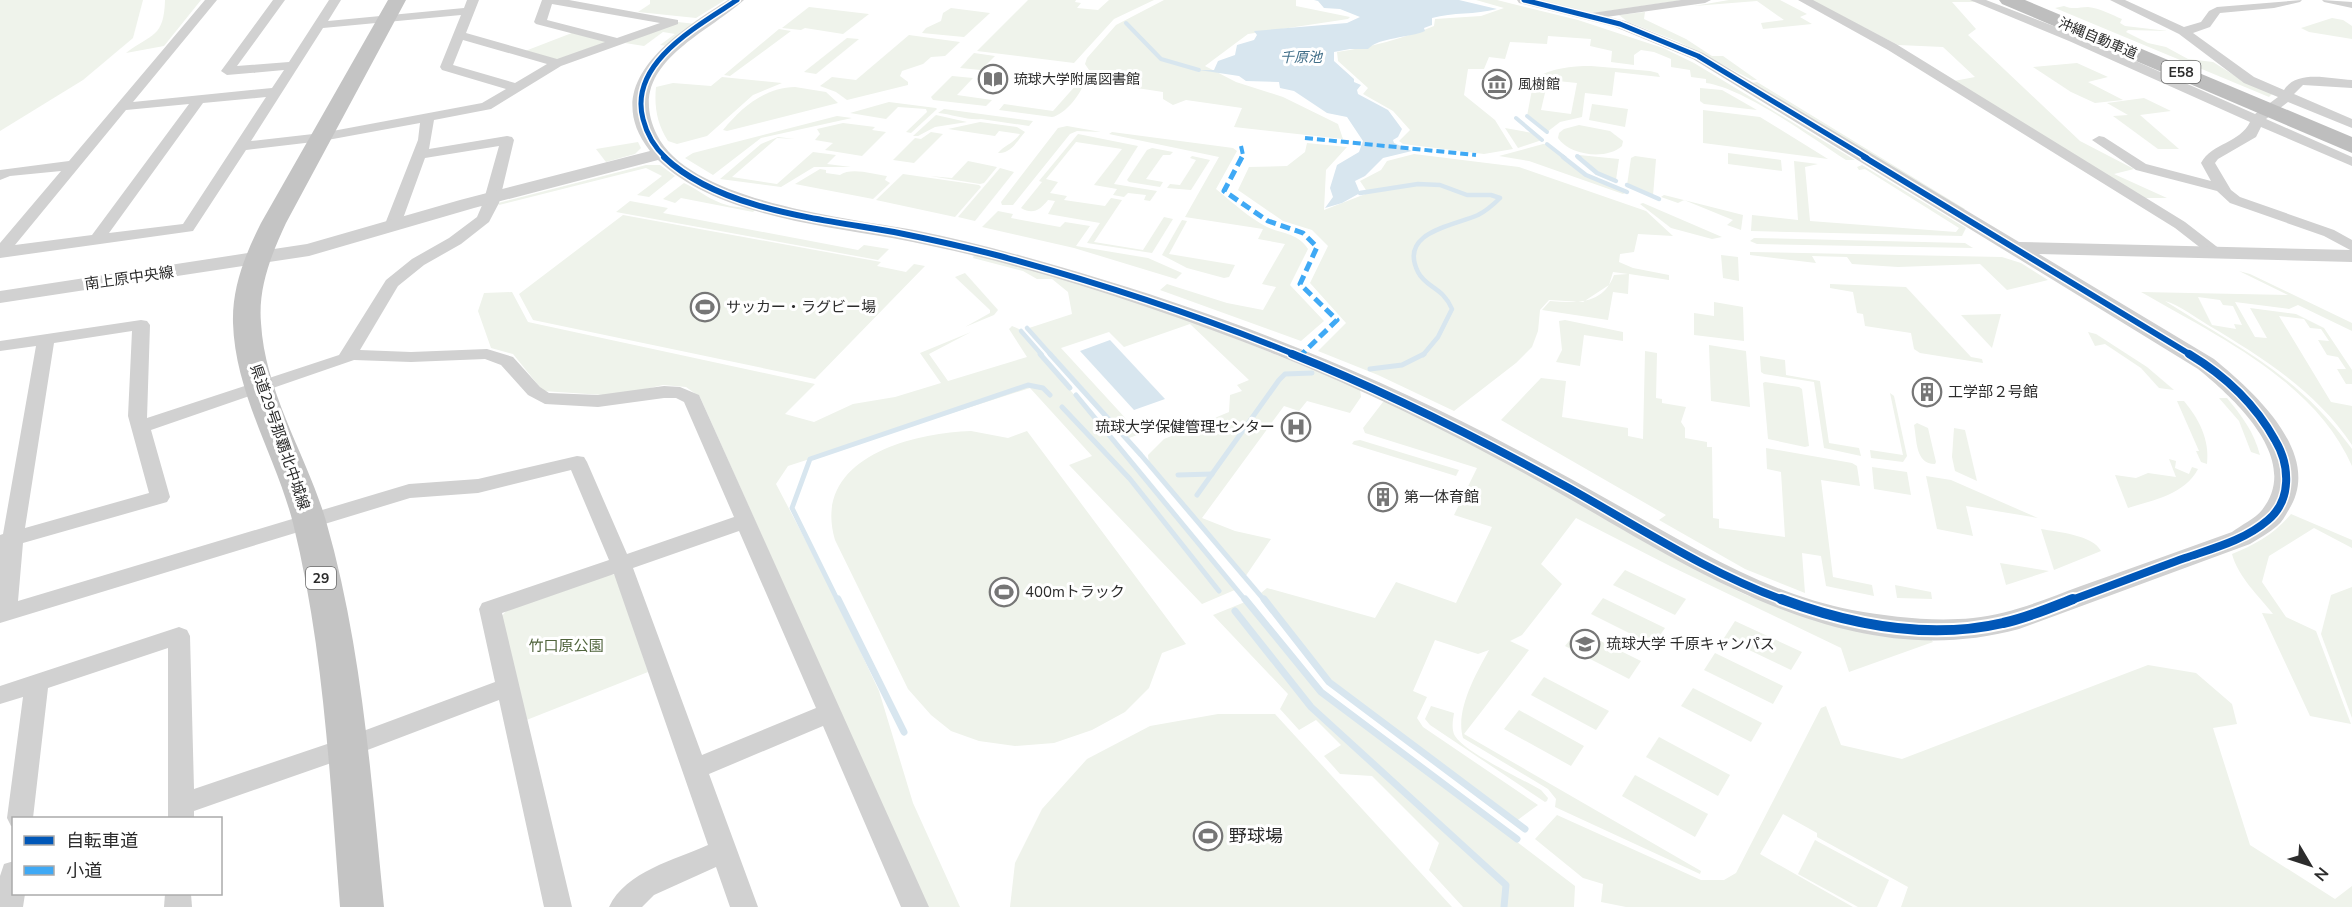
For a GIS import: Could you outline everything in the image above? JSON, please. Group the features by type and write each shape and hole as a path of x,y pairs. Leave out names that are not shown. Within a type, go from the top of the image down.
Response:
{"highway":[{"name":"沖縄自動車道","path":"2009,0 2352,146"},
{"name":"沖縄自動車道","path":"2026,0 2352,136"}],"main road":[{"name":"県道29号那覇北中城線","path":"363,907 339,669 308,521 261,388 250,347 246,315 250,287 267,236 391,10"}],"street":[{"path":"0,252 211,0"},
{"path":"279,0 227,71 292,65"},
{"path":"0,252 188,228 335,0"},
{"path":"240,146 322,137 486,106 557,63 618,42 674,22 549,0 540,22 618,42"},
{"path":"737,0 669,49 647,79 642,93 641,115 648,135 661,154 699,180 749,201 808,216 935,240 1032,264 1142,298 1300,356 1369,386 1482,441 1599,504 1723,576 1795,607 1872,624 1924,630 1972,629 2010,622 2249,534 2272,516 2282,502 2287,473 2277,439 2260,415 2234,387 2194,357 1708,61 1656,37 1592,16 1524,0"},
{"path":"1592,16 1705,0"},
{"path":"1804,0 1923,66 2180,225 2217,253"},
{"path":"1976,0 2073,38 2352,162"},
{"path":"2116,0 2182,31 2249,80 2352,124"},
{"path":"2182,31 2206,26 2217,10 2274,5 2296,0"},
{"path":"2328,0 2347,3"},
{"path":"319,25 391,10 471,5 446,67 514,87"},
{"path":"458,35 557,63"},
{"path":"437,75 458,71"},
{"path":"476,93 491,81"},
{"path":"2352,84 2301,81 2294,84 2287,96 2257,119 2252,134 2209,159 2208,163 2222,188 2235,200 2329,233 2352,246"},
{"path":"121,107 275,92"},
{"path":"97,239 200,99"},
{"path":"393,224 425,140 427,117"},
{"path":"140,427 346,359 392,283 418,262 455,241 484,219 493,197 507,140 418,155"},
{"path":"2099,140 2141,167 2222,188"},
{"name":"南上原中央線","path":"0,297 258,259 324,246 393,224 661,154"},
{"path":"2,174 74,165"},
{"path":"2015,248 2352,256"},
{"path":"0,346 141,325 137,416 160,497 7,540"},
{"path":"46,339 7,540 3,614 409,491 478,486 578,462 621,564 744,907"},
{"path":"349,355 496,356 507,362 534,392 545,398 598,401 664,392 686,395 692,399 915,907"},
{"path":"558,907 490,609 745,521"},
{"path":"0,695 179,636 182,811 508,687"},
{"path":"20,817 37,683"},
{"path":"694,768 830,713"},
{"path":"623,907 644,886 723,851"},
{"path":"9,907 12,887"}],"green space":[{"path":"0,0 143,0 133,38 83,80 0,131"},
{"path":"165,0 201,0 164,46 126,53 159,28"},
{"path":"650,0 725,0 696,18 638,12 650,4"},
{"path":"1028,0 1076,0 1075,2 1081,3 1077,8 1098,10 1109,0 1154,0 1114,19 1074,63 977,51"},
{"path":"1164,0 1296,0 1296,6 1350,17 1248,34 1205,66 1236,82 1283,97 1338,124 1343,139 1234,127 1242,108 1186,100 1173,105 1163,99 1163,92 1117,85 1098,74 1091,73 1085,64 1087,58 1116,25"},
{"path":"1476,0 1497,0 1578,20 1663,48 1694,63 1855,160 1846,160 1778,115 1739,94 1706,83 1706,79 1691,77 1690,70 1671,67 1671,59 1654,52 1641,50 1634,55 1634,65 1611,62 1612,51 1590,46 1591,39 1548,36 1547,44 1510,42 1505,59 1489,57 1484,69 1468,69 1464,95 1495,120 1513,149 1484,154 1403,144 1399,141 1410,130 1393,111 1363,94 1368,88 1338,61 1337,52 1410,35 1434,26 1435,19 1481,16 1504,8"},
{"path":"1540,0 1683,0 1594,13"},
{"path":"1729,0 1780,0 1807,14 1800,17 1812,24 1763,29 1761,23 1784,20 1757,1 1694,6"},
{"path":"1811,0 1972,0 1976,2 1952,2 1976,29 1968,35 2080,141 2134,169 2114,174 2167,198 2143,198 1954,81 1975,77 1943,47 1898,45"},
{"path":"2064,6 2101,10 2122,19 2120,23 2125,26 2168,31 2128,30 2126,32 2148,43 2166,47 2188,59 2213,62 2237,77 2273,93 2269,97 2055,8"},
{"path":"809,7 869,14 843,34 805,28 801,30 782,28"},
{"path":"951,8 990,13 964,37 922,33 926,28 941,21 943,13"},
{"path":"1645,12 1644,19 1686,39 1712,56 1723,56 1757,80 1752,80 1679,42 1628,22 1619,15"},
{"path":"2332,18 2343,20 2352,26 2352,39 2309,32 2301,28"},
{"path":"678,22 696,24 667,46 660,45 675,34 663,32 644,46 625,43"},
{"path":"779,29 791,31 730,76 724,75"},
{"path":"577,31 618,42 557,63 520,53"},
{"path":"909,35 960,42 945,56 931,57 923,64 902,71 900,76 908,82 908,85 847,100 836,92 820,86 832,77 856,80"},
{"path":"847,38 859,39 816,74 804,72"},
{"path":"974,53 995,56 981,70 960,68"},
{"path":"2077,63 2108,77 2088,82 2123,100 2095,103 2071,92 2033,67"},
{"path":"1591,66 1650,71 1658,73 1660,77 1615,72 1612,96 1585,93 1582,117 1560,122 1547,132 1527,116 1534,79 1554,70","holes":["1548,80 1577,83 1571,114 1541,110"]},
{"path":"952,76 973,78 957,95 992,100 986,106 933,100 931,97"},
{"path":"722,77 782,83 753,95 707,136 677,144 668,141 657,115 656,87 673,83 711,86"},
{"path":"1085,79 1073,102 1052,117 999,110 1004,104 1053,111 1077,84"},
{"path":"1757,82 1965,209 1959,209 1751,83"},
{"path":"795,87 826,92 838,103 727,131 723,130 754,100 773,91"},
{"path":"1700,88 1722,90 1757,110 1704,104 1700,101"},
{"path":"2144,98 2171,111 2140,115 2179,149 2158,149 2113,116 2128,115 2107,103"},
{"path":"889,102 937,109 911,133 906,132 927,112 926,109 898,107 886,119 850,113"},
{"path":"1592,104 1628,109 1625,127 1589,120"},
{"path":"944,109 1033,121 1029,126 938,113"},
{"path":"1703,110 1760,117 1828,159 1703,143"},
{"path":"936,115 967,122 935,127 918,136 913,136"},
{"path":"837,116 852,118 761,138 713,175 685,158 693,153"},
{"path":"980,122 1017,127 1025,132 1010,149 998,153 1020,134 999,131 995,136 948,129"},
{"path":"843,123 875,127 872,130 886,132 862,156 825,150 833,143 815,140 820,134 817,129"},
{"path":"1579,125 1610,131 1623,141 1622,146 1607,153 1598,154 1571,149 1558,138 1559,133 1564,129"},
{"path":"1067,126 1101,132 1077,131 1070,134 1013,205 1002,205 1001,202 1058,128"},
{"path":"1505,128 1533,133 1542,140 1518,148"},
{"path":"931,132 943,134 914,163 893,160 915,138 921,139"},
{"path":"1112,132 1233,148 1237,151 1216,189 1260,223 1295,237 1304,244 1308,249 1290,285 1324,321 1301,341 1160,290 1167,284 1227,303 1263,310 1276,287 1262,284 1285,244 1258,239 1263,229 1185,217 1219,157 1109,134"},
{"path":"1078,134 1138,146 1114,184 1157,191 1150,201 1144,200 1146,195 1128,193 1124,197 1113,195 1117,189 1094,185 1122,149 1076,142 1046,179 1058,182 1050,193 1067,196 1064,200 1105,206 1111,198 1122,200 1094,242 1143,250 1164,217 1173,219 1152,253 1087,243 1100,223 1048,214 1055,201 1048,200 1039,209 1033,211 1021,208 1042,182 1039,181"},
{"path":"778,137 795,139 777,138 732,177 777,184 813,152 836,155 827,164 851,167 814,167 781,187 720,179 761,144"},
{"path":"638,142 641,148 635,154 606,162 596,149"},
{"path":"1307,143 1347,147 1326,170 1324,210 1368,193 1360,181 1381,170 1387,161 1414,154 1519,167 1646,211 1673,236 1638,234 1634,252 1620,254 1619,262 1633,268 1669,275 1669,280 1629,274 1628,294 1613,292 1608,320 1542,310 1550,301 1577,302 1549,300 1540,310 1538,331 1532,347 1516,363 1454,411 1378,375 1318,351 1346,323 1310,283 1328,246 1312,230 1283,221 1238,190 1249,167 1287,166 1305,152","holes":["1613,272 1628,274 1614,275 1609,285","1609,285 1596,297 1585,300"]},
{"path":"1547,144 1586,175 1627,192 1623,194 1529,161 1499,156"},
{"path":"1152,148 1173,152 1170,155 1163,155 1146,179 1163,182 1160,187 1129,182 1127,180 1147,150"},
{"path":"1728,153 1781,160 1782,171 1728,164"},
{"path":"1579,155 1619,159 1616,180 1599,173"},
{"path":"1192,156 1210,160 1191,190 1167,188 1170,184 1180,185 1196,160 1190,158"},
{"path":"1635,156 1656,159 1653,196 1627,185 1631,158"},
{"path":"968,161 997,167 984,183 980,184 930,176 952,178"},
{"path":"1794,161 1818,164 1805,167 1810,221 1956,232 1959,228 1865,169 1859,170 1857,167 1862,165 1966,228 1962,236 1751,231 1752,215 1798,220"},
{"path":"646,165 660,165 675,176 649,197 637,195 662,176 646,168 499,205 498,203"},
{"path":"1000,168 1014,172 975,221 958,217"},
{"path":"820,169 826,170 826,173 840,175 856,171 887,176 885,180 890,183 873,199 795,184"},
{"path":"903,174 981,187 955,217 876,200"},
{"path":"684,183 721,203 756,209 753,212 681,198 675,203 663,199"},
{"path":"1664,195 1684,200 1678,203 1661,197"},
{"path":"1684,200 1743,215 1741,230 1727,225 1733,220"},
{"path":"630,201 668,208 663,213 858,250 864,245 889,249 878,260 616,212"},
{"path":"1643,203 1722,237 1712,239 1671,228 1640,204"},
{"path":"998,211 1013,214 1011,218 1060,227 1065,222 1090,226 1076,246 1148,258 1182,273 1176,279 1074,248 982,227"},
{"name":"サッカー・ラグビー場","path":"623,215 881,262 877,266 906,272 914,264 925,266 815,379 533,320 519,294"},
{"path":"1182,220 1187,221 1169,254 1235,265 1229,277 1224,278 1187,268 1162,255"},
{"path":"1754,238 1965,243 1973,248 1757,244 1750,241"},
{"path":"1750,252 2002,257 2021,263 2048,280 2007,290 1980,264 1898,267 1852,264 1847,257 1812,256 1816,263 1750,255"},
{"path":"974,255 1073,281 1170,314 1360,389 1361,397 1350,413 1307,401 1299,411 1284,406 1202,518 1235,531 1271,539 1245,577 1149,465 1148,455 1164,439 1229,412 1230,395 1242,391 1237,385 1249,380 1190,324 1124,347 1109,332 1061,348 1140,434 1129,438 1029,328 1072,314 1068,292 1052,279 1037,279 1023,271 973,258"},
{"path":"1721,255 1738,257 1739,281 1723,278"},
{"path":"2239,271 2250,274 2352,323 2352,331 2298,305 2289,309 2235,302 2255,337 2267,338 2250,308 2296,314 2324,328 2352,370 2352,384 2346,384 2337,369 2346,369 2338,357 2327,355 2318,340 2329,341 2321,329 2310,328 2304,319 2279,316 2331,402 2352,406 2352,445 2322,408 2287,377 2228,337 2181,308 2165,301 2241,348 2287,380 2329,420 2352,449 2352,466 2335,436 2314,409 2289,385 2231,344 2141,292 2288,295","holes":["2198,297 2220,300 2223,305 2233,306 2242,325 2234,324 2236,329 2212,325"]},
{"path":"965,273 998,310 994,315 965,327 990,313 990,310 955,277"},
{"path":"1830,284 1906,287 1971,357 1982,359 1983,363 1920,353 1914,349 1911,333 1865,326 1863,314 1857,313 1853,292 1830,288"},
{"path":"512,292 528,322 815,384 785,414 814,422 853,404 895,397 941,383 920,353 971,332 929,354 948,381 1027,357 1009,329 1012,326 1019,329 1237,589 1202,604 1069,465 1092,456 1030,388 788,466 776,484 828,583 879,691 913,803 960,907 927,907 700,397 686,387 663,385 624,394 543,391 513,354 491,348 478,311 484,293"},
{"path":"1714,302 1743,307 1744,341 1694,335 1694,313 1714,316"},
{"path":"2001,314 1992,348 1961,315"},
{"path":"1565,320 1623,332 1623,341 1584,335 1580,366 1556,362 1562,350 1559,321"},
{"path":"2088,332 2096,334 2147,367 2174,390 2159,388 2141,368 2105,344 2095,346"},
{"path":"1709,345 1746,351 1750,407 1711,401"},
{"path":"1645,351 1657,353 1656,398 1662,399 1662,403 1686,407 1681,422 1685,428 1685,438 1707,442 1707,447 1712,447 1713,518 1719,519 1719,528 1785,537 1781,472 1767,469 1766,448 1852,463 1857,466 1860,486 1821,480 1833,577 1872,585 1874,596 1826,586 1821,556 1802,553 1805,593 1745,569 1659,520 1666,515 1501,420 1541,378 1566,381 1562,417 1628,428 1628,436 1643,439"},
{"path":"1760,356 1785,360 1786,375 1820,381 1829,443 1859,448 1861,456 1824,448 1814,382 1764,374 1761,372"},
{"path":"1763,383 1802,389 1809,446 1768,439"},
{"path":"1890,393 1894,396 1907,456 1903,462 1871,458 1870,450 1903,455"},
{"path":"2219,398 2227,398 2242,418 2251,432 2260,455 2251,452 2239,421"},
{"path":"2177,401 2184,401 2199,423 2207,447 2207,464 2201,462 2196,451 2199,451"},
{"path":"1383,402 1503,460 1698,571 1746,595 1821,622 1930,638 1933,642 1849,672 1841,648 1576,518 1541,564 1562,584 1522,635 1510,641 1529,650 1464,734 1701,871 1700,874 1555,807 1556,799 1548,789 1463,738 1461,727 1464,704 1489,650 1478,654 1435,640 1413,691 1427,697 1417,718 1423,727 1538,805 1515,822 1329,678 1261,593 1267,588 1375,618 1396,582 1456,603 1492,527 1454,515 1477,468 1365,433 1363,428"},
{"path":"1917,423 1928,428 1935,464 1928,463 1920,456 1914,425"},
{"path":"1954,428 1965,430 1977,481 1955,471 1952,457"},
{"name":"400mトラック","path":"971,431 1008,438 1027,431 1186,644 1162,653 1149,688 1125,712 1092,730 1054,743 1015,746 979,741 951,731 931,715 908,689 835,540 831,512 838,489 851,470 871,456 895,445 921,437"},
{"path":"1360,440 1459,470 1456,476 1352,444"},
{"path":"2169,459 2176,461 2175,468 2189,474 2192,467 2198,469 2185,485 2177,490 2158,499 2128,508 2115,475 2136,478 2148,473 2176,477"},
{"path":"1872,467 1907,472 1911,495 1874,489"},
{"path":"1926,476 1951,480 2038,518 1966,506 1973,536 1937,529"},
{"path":"2291,514 2352,540 2352,548 2314,528 2269,556 2262,582 2286,617 2316,631 2351,724 2310,716 2262,613 2273,614 2239,571 2232,554 2264,538"},
{"path":"2041,529 2083,538 2091,541 2101,551 2054,570"},
{"path":"2000,563 2049,571 2006,585"},
{"path":"1625,570 1686,599 1675,615 1613,585"},
{"name":"竹口原公園","path":"609,574 617,575 648,672 524,721 501,617 507,610"},
{"path":"1895,585 1931,592 1932,599 1897,598"},
{"path":"2352,587 2352,718 2321,634 2331,595"},
{"path":"1603,598 1665,628 1653,645 1591,614"},
{"path":"1245,602 1317,690 1575,886 1574,907 1463,907 1429,870 1439,843 1372,776 1340,774 1324,756 1341,745 1316,720 1299,730 1280,709 1288,694 1213,615"},
{"path":"1735,621 1802,652 1791,670 1724,638"},
{"path":"1578,630 1641,661 1629,679 1565,646"},
{"path":"1715,653 1783,686 1773,704 1704,670"},
{"path":"2148,665 2196,673 2232,704 2237,724 2213,728 2250,845 2335,899 2352,886 2352,907 1901,907 1908,887 1817,837 1817,833 1783,814 1760,854 1853,907 1626,907 1601,902 1603,884 1583,878 1535,839 1557,815 1701,880 1724,880 1736,873 1821,708 1826,706 1841,745 1902,759"},
{"path":"1544,677 1609,711 1596,730 1531,695"},
{"path":"1693,688 1762,723 1751,742 1681,706"},
{"path":"1431,706 1454,713 1453,730 1461,743 1482,758 1541,790 1548,798 1547,801 1545,802 1430,725 1425,719"},
{"path":"1519,710 1584,746 1571,766 1504,729"},
{"name":"野球場","path":"1218,714 1275,714 1452,907 1010,907 1015,863 1042,809 1087,759 1150,726"},
{"path":"1659,737 1730,775 1718,796 1646,757"},
{"path":"1635,775 1708,814 1695,837 1622,796"},
{"path":"1815,840 1889,880 1877,907 1858,907 1798,874"}],"water":[{"name":"千原池","path":"1314,0 1459,0 1497,9 1432,18 1432,25 1424,28 1425,31 1379,42 1368,49 1334,52 1334,61 1354,79 1354,82 1361,85 1357,90 1358,94 1388,110 1402,129 1398,137 1393,140 1394,143 1412,151 1383,158 1365,176 1355,181 1360,193 1342,203 1325,208 1333,197 1330,188 1337,165 1359,152 1363,141 1347,117 1327,113 1294,91 1280,88 1279,82 1246,81 1239,76 1199,70 1214,70 1218,61 1235,55 1237,45 1254,40 1257,35 1254,31 1347,23 1360,17 1340,9 1324,8"},
{"path":"1110,340 1165,399 1134,410 1080,351"}],"waterway":[{"path":"1126,23 1161,59 1199,70"},
{"path":"1527,116 1547,132"},
{"path":"1516,118 1542,140"},
{"path":"1547,144 1565,158"},
{"path":"1563,157 1586,175 1627,192"},
{"path":"1578,157 1597,173 1616,181"},
{"path":"1360,193 1418,184 1440,185 1467,195 1491,195 1500,198 1478,215 1431,233 1415,248 1414,259 1421,277 1444,296 1452,309 1438,337 1424,354"},
{"path":"1627,185 1659,199"},
{"path":"1027,328 1051,355"},
{"path":"1021,331 1042,355"},
{"path":"1040,354 1070,388"},
{"path":"1050,354 1141,455 1265,601"},
{"path":"1370,369 1402,365 1424,354"},
{"path":"1212,474 1279,380 1285,374 1312,373"},
{"path":"838,601 792,508 810,459 1028,385 1043,388 1050,395"},
{"path":"1076,395 1246,601"},
{"path":"1062,407 1130,479 1219,591"},
{"path":"1178,475 1212,474"},
{"path":"1197,495 1212,474"},
{"path":"838,599 904,732"},
{"path":"1245,599 1321,692 1517,839"},
{"path":"1264,599 1329,682 1525,829"},
{"path":"1235,611 1311,707 1506,885 1504,907"}],"marked path":[{"path":"1305,138 1476,155"},
{"path":"1241,146 1243,155 1224,191 1268,221 1303,233 1317,247 1300,284 1337,320 1300,356"}],"cycle path":[{"path":"737,0 683,37 652,70 643,88 640,109 652,143 670,163 705,185 784,212 950,244 1046,269 1190,315 1284,350 1421,410 1540,472 1686,555 1764,593 1805,608 1849,620 1911,629 1942,630 1989,626 2019,619 2241,538 2270,519 2284,497 2287,474 2280,449 2267,425 2248,402 2206,364 1698,56 1620,24 1524,0"}],"place":[{"name":"琉球大学附属図書館","path":"993,79"},
{"name":"風樹館","path":"1497,84"},
{"name":"サッカー・ラグビー場","path":"705,307"},
{"name":"工学部２号館","path":"1927,392"},
{"name":"琉球大学保健管理センター","path":"1296,427"},
{"name":"第一体育館","path":"1383,497"},
{"name":"400mトラック","path":"1004,592"},
{"name":"琉球大学 千原キャンパス","path":"1585,644"},
{"name":"野球場","path":"1208,836"}]}
